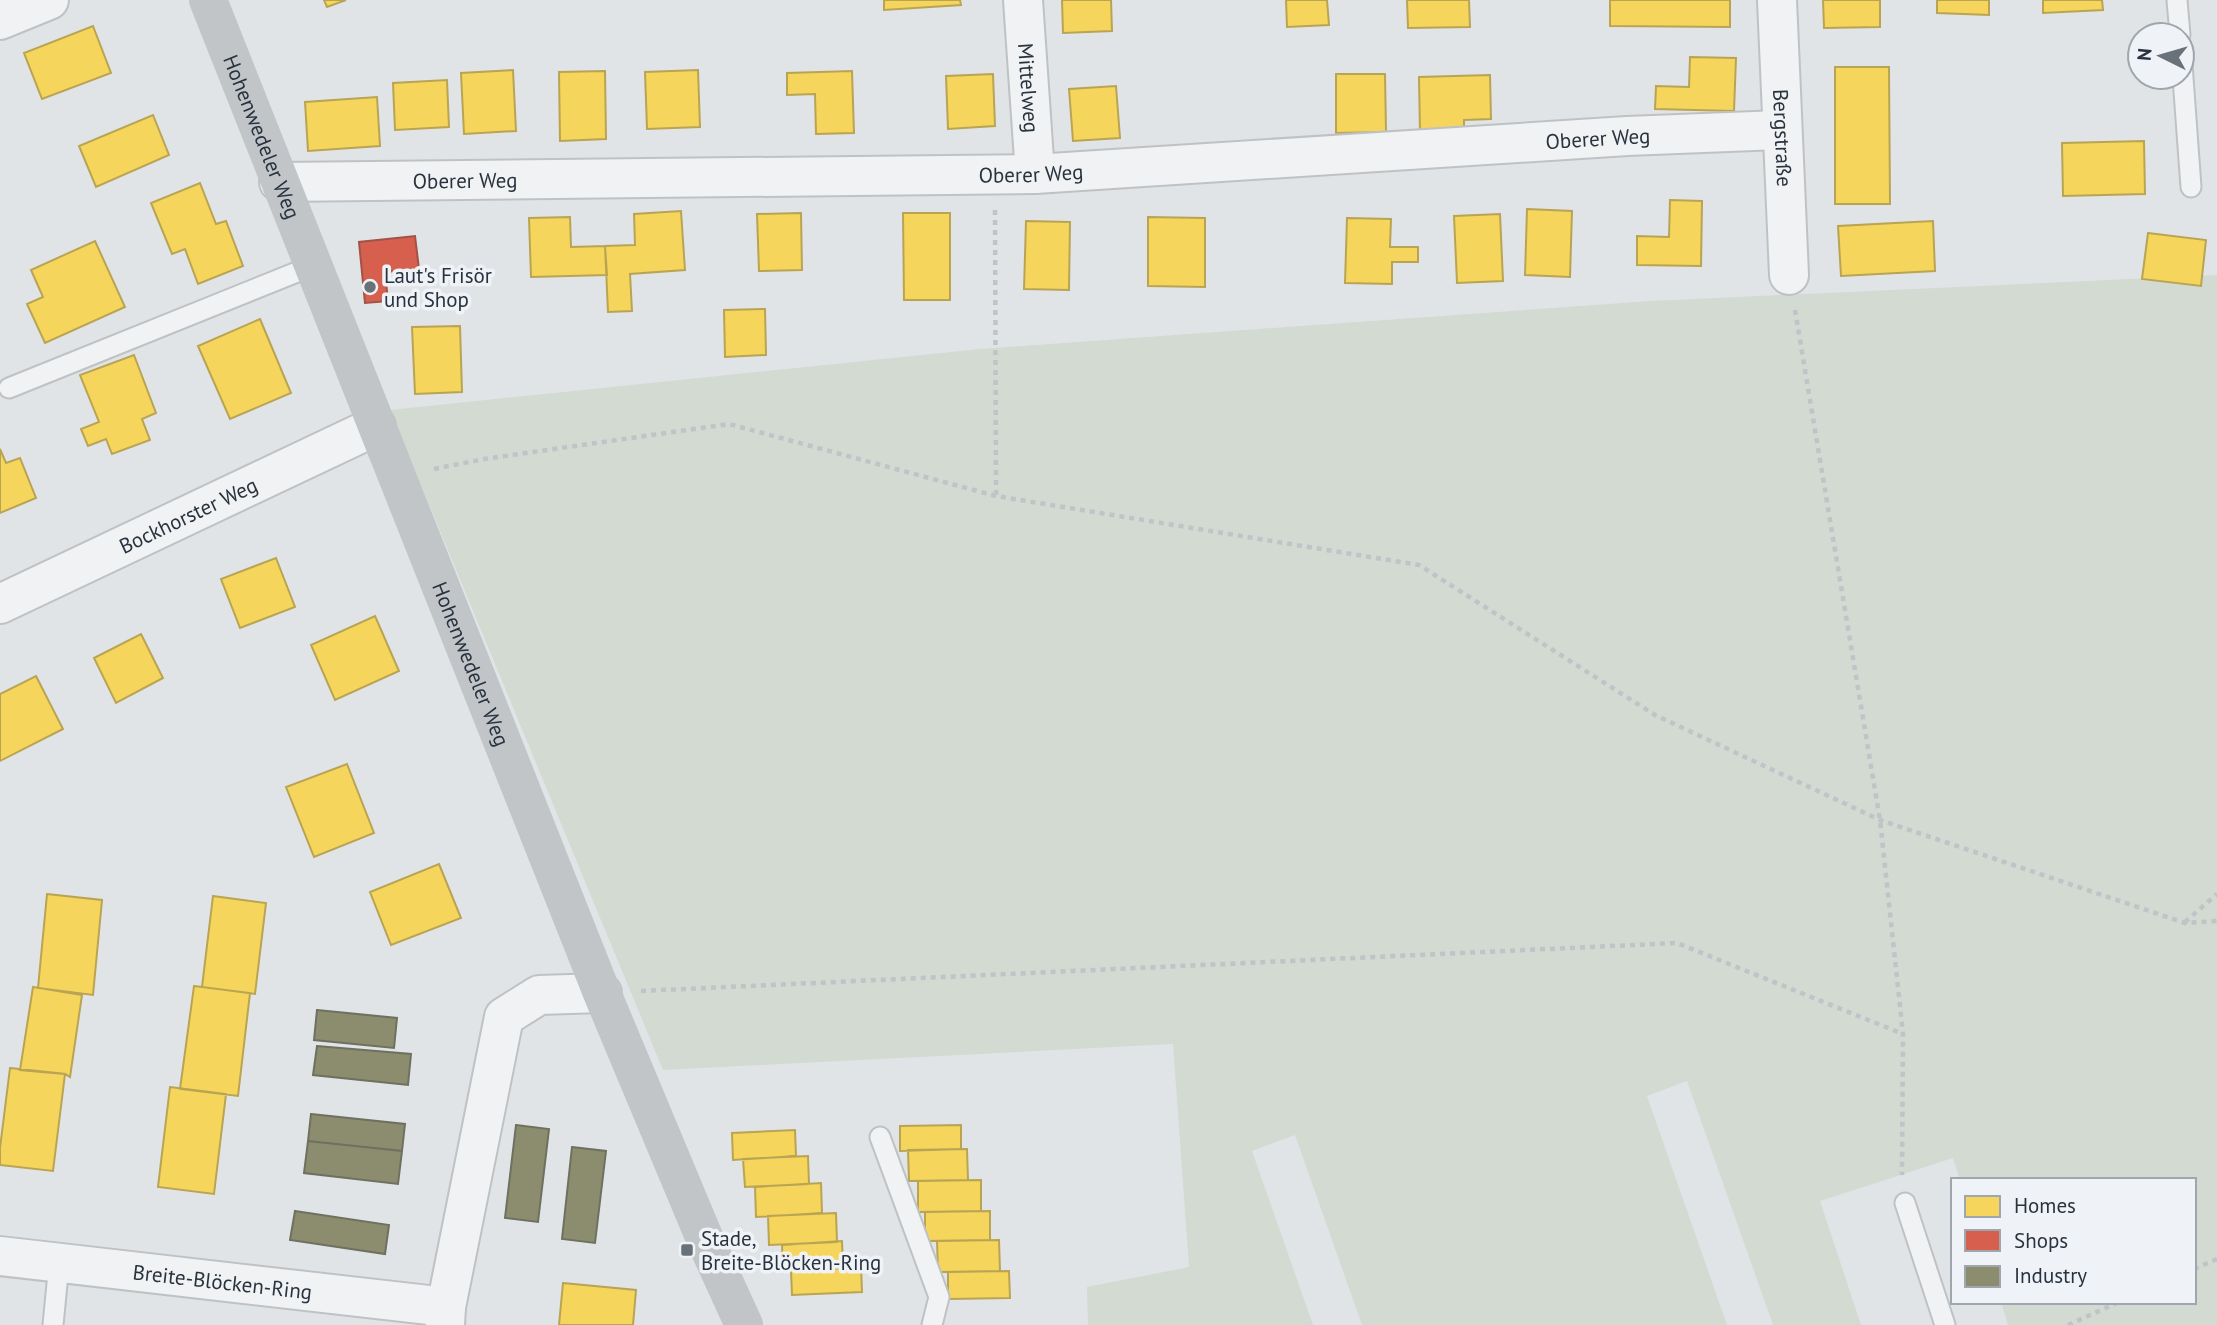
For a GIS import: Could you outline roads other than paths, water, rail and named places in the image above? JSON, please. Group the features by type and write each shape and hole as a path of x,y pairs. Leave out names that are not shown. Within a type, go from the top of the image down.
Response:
{"street":[{"path":"0,20 49,0"},
{"name":"Hohenwedeler Weg","path":"208,0 601,993 744,1325"},
{"name":"Mittelweg","path":"1023,0 1035,174"},
{"name":"Bergstraße","path":"1777,0 1789,275"},
{"name":"Oberer Weg","path":"279,182 1035,174 1627,136 1782,130"},
{"name":"Bockhorster Weg","path":"0,604 376,426"},
{"name":"Breite-Blöcken-Ring","path":"0,1256 445,1316 504,1017 539,995 601,993"}],"lane":[{"path":"2177,0 2179,21"},
{"path":"2184,91 2191,187"},
{"path":"9,388 312,266"},
{"path":"880,1137 939,1297 932,1325"},
{"path":"1905,1203 1945,1325"},
{"path":"53,1325 59,1263"}],"place":[{"name":"Laut's Frisör und Shop","path":"370,287"},
{"name":"Stade, Breite-Blöcken-Ring","path":"687,1250"}]}
